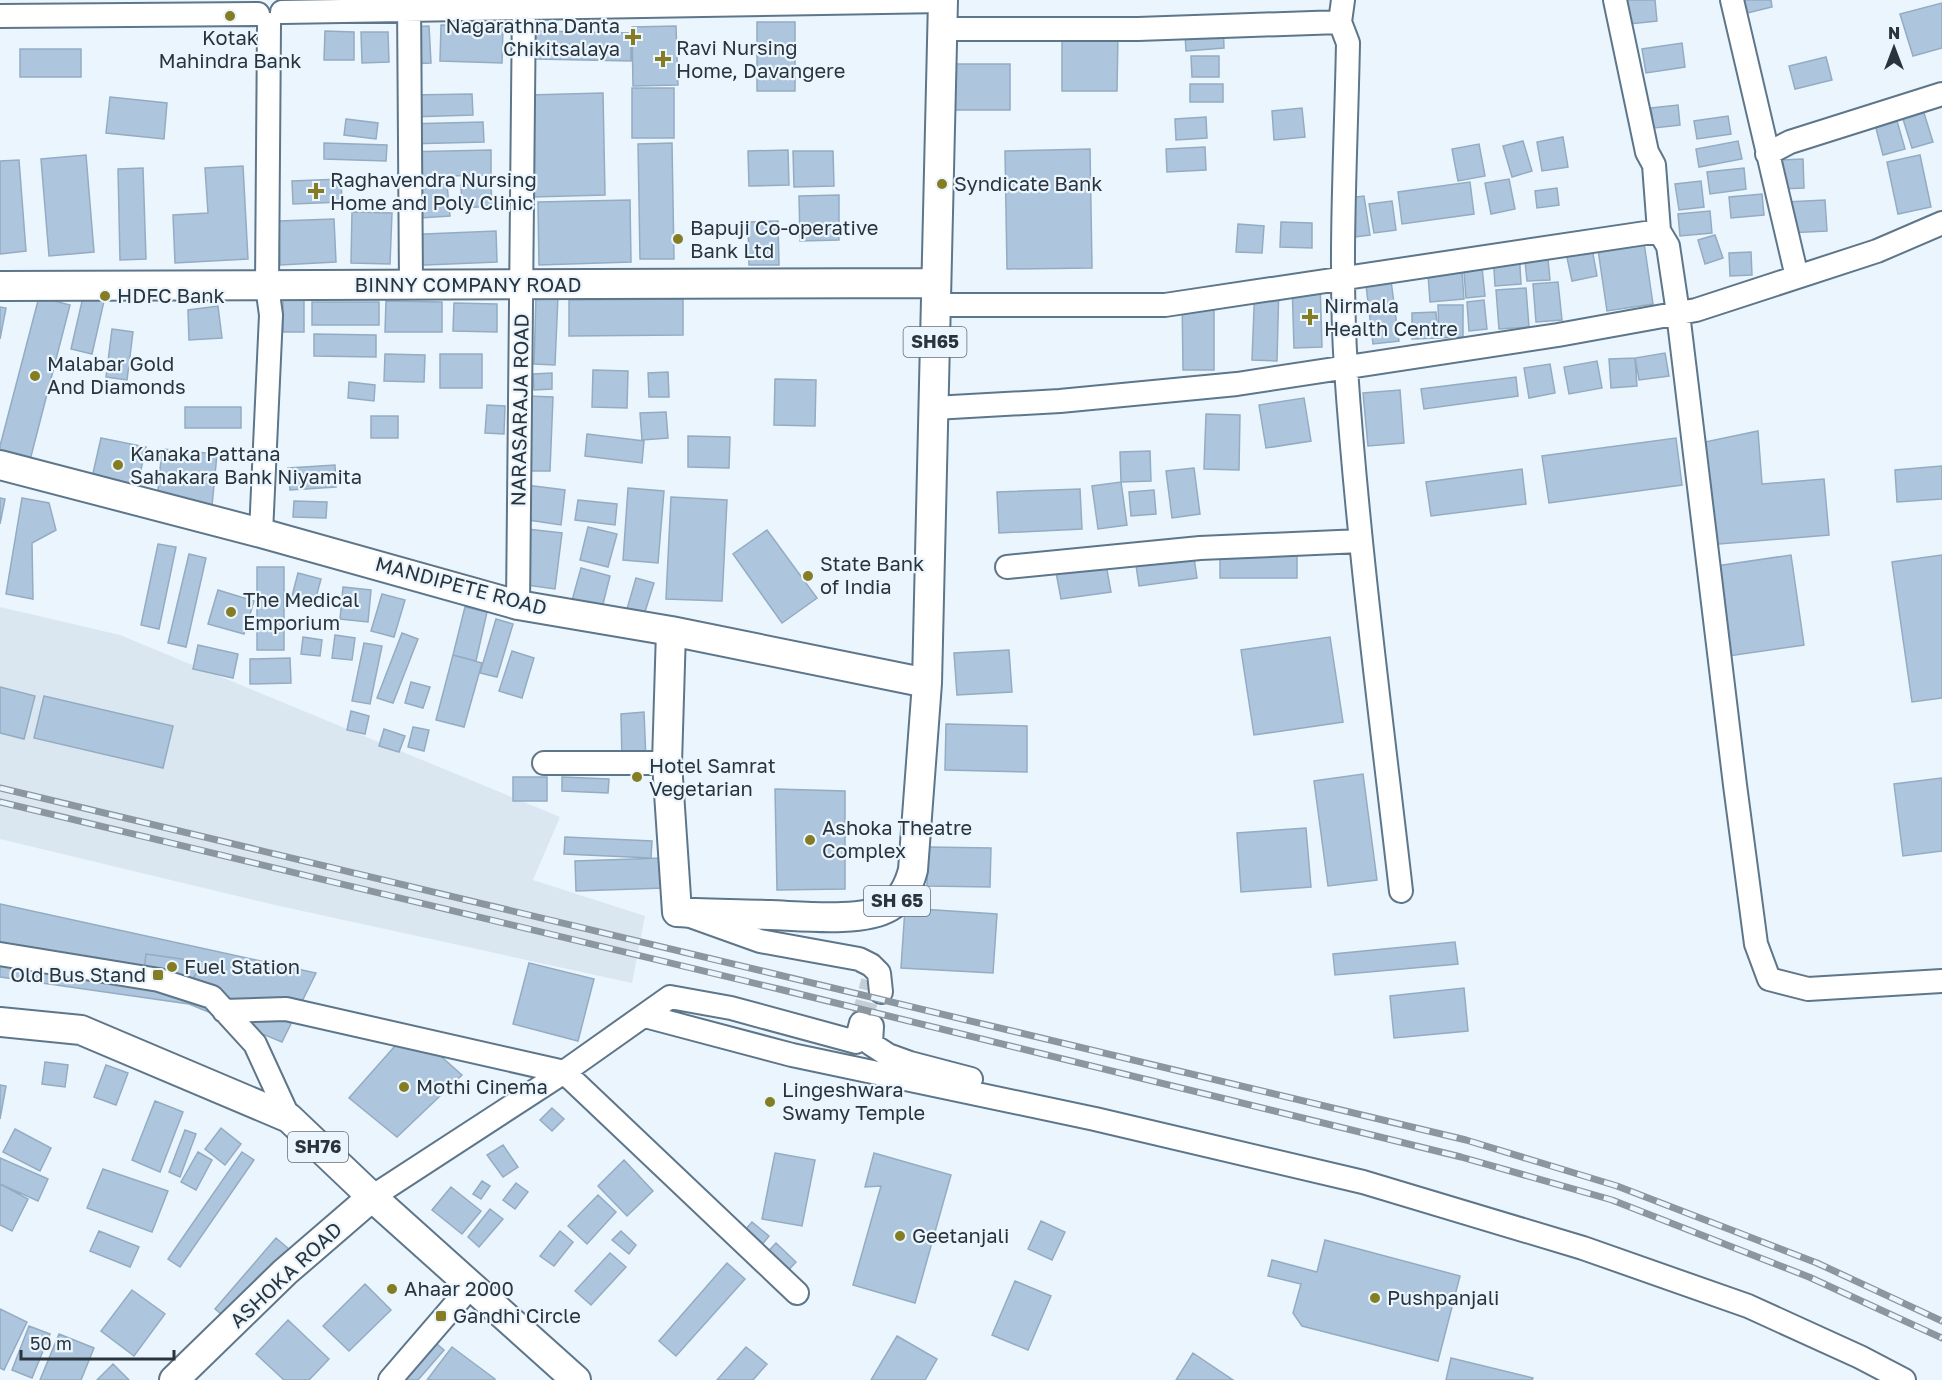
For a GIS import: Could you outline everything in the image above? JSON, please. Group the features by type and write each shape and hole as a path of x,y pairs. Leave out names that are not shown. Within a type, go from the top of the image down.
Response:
{"main road":[{"name":"SH65","path":"927,683 942,10"},
{"name":"BINNY COMPANY ROAD","path":"0,286 521,285 936,294"},
{"name":"MANDIPETE ROAD","path":"0,465 261,533 518,605 671,631 927,683"},
{"path":"671,631 667,763 680,912"},
{"name":"SH 65","path":"680,912 838,917 875,913 889,907 901,897 909,884 913,870 927,683"},
{"name":"SH76","path":"0,1022 81,1030 289,1119 372,1197 576,1380"},
{"name":"ASHOKA ROAD","path":"174,1380 285,1272 372,1197"}],"street":[{"path":"1615,0 1647,152 1654,165 1659,231 1668,246 1756,944 1769,979 1808,989 1942,981"},
{"path":"1732,0 1797,277"},
{"path":"0,16 270,17 409,5 636,3 942,10 1138,29 1341,11 1347,43 1344,279 1346,368 1361,541 1401,891"},
{"name":"NARASARAJA ROAD","path":"518,605 524,4"},
{"path":"409,5 411,285"},
{"path":"261,533 271,315 267,285 270,17"},
{"path":"1767,154 1790,142 1942,94"},
{"path":"934,408 1060,401 1214,386 1558,335 1696,310 1877,251 1942,223"},
{"path":"936,294 1165,305 1659,231"},
{"path":"1007,567 1200,548 1361,541"},
{"path":"544,763 667,763"},
{"path":"680,912 734,939 864,967 876,987"},
{"path":"0,954 159,980 212,997 255,1044 289,1119"},
{"path":"372,1197 564,1072 670,997 732,1008 856,1042 866,1024 871,1044 888,1055 994,1086 998,1089 996,1098"},
{"path":"224,1011 286,1009 564,1072 797,1293"},
{"path":"645,1016 792,1055 996,1098 1363,1182 1583,1248 1748,1306 1860,1357 1904,1380"},
{"path":"390,1380 471,1286"}],"shaded area":[{"path":"0,607 120,635 560,817 533,880 645,916 632,983 275,905 0,839"}],"building":[{"path":"1617,0 1655,0 1657,21 1620,25"},
{"path":"1740,0 1771,0 1772,7 1743,14"},
{"path":"1942,3 1942,48 1913,56 1900,14"},
{"path":"1223,16 1224,48 1186,51 1184,18"},
{"path":"757,22 795,22 795,91 757,91"},
{"path":"441,25 503,26 502,63 440,61"},
{"path":"429,26 431,63 409,64 408,27"},
{"path":"676,26 678,85 633,86 632,27"},
{"path":"325,31 354,32 354,60 324,60"},
{"path":"536,31 631,33 631,61 536,59"},
{"path":"361,32 388,32 389,62 362,63"},
{"path":"1062,34 1118,34 1117,91 1062,91"},
{"path":"1682,43 1685,67 1646,73 1642,49"},
{"path":"20,49 81,49 81,77 20,77"},
{"path":"1191,56 1219,56 1219,77 1192,77"},
{"path":"1826,57 1832,80 1795,89 1789,66"},
{"path":"947,64 1010,64 1010,110 946,110"},
{"path":"1190,84 1223,84 1223,102 1190,102"},
{"path":"632,88 674,88 674,138 632,138"},
{"path":"603,93 605,195 532,197 529,95"},
{"path":"472,94 473,115 410,117 409,95"},
{"path":"110,97 167,103 164,139 106,133"},
{"path":"1919,97 1933,142 1912,148 1898,103"},
{"path":"1678,105 1680,125 1654,128 1651,108"},
{"path":"1893,107 1905,149 1883,155 1872,113"},
{"path":"1302,108 1305,137 1274,140 1272,111"},
{"path":"1728,116 1731,134 1697,139 1694,121"},
{"path":"1206,117 1207,138 1176,140 1175,119"},
{"path":"346,119 378,123 376,139 344,135"},
{"path":"483,122 484,142 406,144 405,124"},
{"path":"1563,137 1568,167 1542,171 1537,142"},
{"path":"1523,141 1532,171 1512,177 1503,146"},
{"path":"1738,141 1742,159 1699,167 1696,149"},
{"path":"324,143 387,145 386,161 324,159"},
{"path":"672,143 674,259 640,259 638,144"},
{"path":"1479,144 1485,176 1458,181 1452,149"},
{"path":"1205,147 1206,170 1167,172 1166,149"},
{"path":"1090,149 1092,268 1007,269 1005,151"},
{"path":"491,150 491,175 403,177 402,152"},
{"path":"788,150 789,185 749,186 748,151"},
{"path":"793,151 833,151 834,186 794,187"},
{"path":"86,155 94,252 49,256 41,159"},
{"path":"1920,155 1931,207 1898,214 1887,162"},
{"path":"1803,159 1804,188 1781,189 1780,160"},
{"path":"19,160 26,251 0,254 0,161"},
{"path":"243,166 248,259 175,263 173,215 208,213 205,168"},
{"path":"143,168 146,259 120,260 118,169"},
{"path":"1744,168 1746,189 1710,194 1707,172"},
{"path":"341,179 342,202 293,204 292,181"},
{"path":"1509,179 1515,209 1491,214 1485,183"},
{"path":"1701,181 1704,207 1679,210 1675,184"},
{"path":"1470,182 1474,214 1402,224 1398,192"},
{"path":"447,184 450,216 404,219 401,187"},
{"path":"491,184 492,206 462,208 461,185"},
{"path":"1557,188 1559,205 1537,208 1535,191"},
{"path":"1762,194 1764,215 1731,218 1729,197"},
{"path":"839,195 839,240 800,241 799,196"},
{"path":"1364,196 1370,235 1338,239 1332,200"},
{"path":"630,200 631,262 539,265 538,202"},
{"path":"1825,200 1827,231 1787,233 1786,202"},
{"path":"1392,201 1396,230 1374,233 1369,204"},
{"path":"1710,211 1712,233 1680,236 1678,214"},
{"path":"352,212 392,213 390,264 351,263"},
{"path":"334,219 336,262 280,265 279,221"},
{"path":"778,221 779,265 749,265 748,222"},
{"path":"1281,222 1312,223 1312,248 1280,247"},
{"path":"1238,224 1264,226 1262,253 1236,252"},
{"path":"496,231 497,262 402,266 401,235"},
{"path":"1715,235 1723,258 1705,264 1698,240"},
{"path":"1643,236 1653,304 1607,311 1597,243"},
{"path":"1591,243 1597,276 1572,281 1565,248"},
{"path":"1547,249 1550,280 1527,281 1524,251"},
{"path":"1519,250 1521,284 1495,286 1493,252"},
{"path":"1751,252 1752,275 1730,276 1729,253"},
{"path":"1461,258 1464,299 1430,302 1427,260"},
{"path":"1481,258 1485,296 1466,298 1463,260"},
{"path":"1390,273 1399,341 1373,344 1365,277"},
{"path":"1320,281 1322,347 1294,348 1292,282"},
{"path":"1558,282 1562,320 1536,322 1533,284"},
{"path":"1255,283 1279,284 1277,361 1252,360"},
{"path":"1526,288 1529,327 1499,329 1496,290"},
{"path":"536,296 558,296 555,365 534,364"},
{"path":"1182,296 1214,296 1214,370 1183,370"},
{"name":"Malabar Gold And Diamonds","path":"39,297 70,305 29,464 0,457 0,446"},
{"path":"83,297 104,301 92,354 71,349"},
{"path":"283,297 304,297 304,332 283,332"},
{"path":"683,299 683,335 569,336 569,300"},
{"path":"1484,300 1487,329 1469,331 1467,302"},
{"path":"386,301 442,302 442,332 385,332"},
{"path":"312,302 379,302 379,325 312,325"},
{"path":"454,303 497,304 497,332 453,331"},
{"path":"1438,305 1463,305 1463,337 1439,338"},
{"path":"218,306 222,338 189,340 188,310"},
{"path":"0,307 6,308 0,339"},
{"path":"1436,312 1438,338 1412,339 1412,313"},
{"path":"112,329 133,332 127,380 106,377"},
{"path":"314,334 376,335 376,357 314,356"},
{"path":"1665,353 1669,376 1639,380 1635,358"},
{"path":"385,354 425,355 424,382 384,381"},
{"path":"440,354 482,354 482,388 440,388"},
{"path":"1635,358 1637,386 1611,388 1609,359"},
{"path":"1597,361 1602,388 1569,394 1564,367"},
{"path":"1550,364 1555,393 1529,398 1524,368"},
{"path":"593,370 628,371 627,408 592,407"},
{"path":"668,372 669,397 649,397 648,373"},
{"path":"552,373 552,389 534,390 533,374"},
{"path":"1516,377 1518,396 1424,409 1421,389"},
{"path":"775,379 816,380 815,426 774,425"},
{"path":"349,382 375,385 374,401 348,398"},
{"path":"1400,390 1404,443 1368,446 1363,393"},
{"path":"528,396 553,397 550,471 525,471"},
{"path":"1304,398 1311,441 1266,448 1259,405"},
{"path":"487,405 505,406 504,434 485,433"},
{"path":"185,407 241,407 241,428 185,428"},
{"path":"666,412 668,438 642,440 640,413"},
{"path":"1206,414 1240,415 1239,470 1204,469"},
{"path":"371,416 398,416 398,438 371,438"},
{"path":"1758,431 1762,484 1824,479 1829,535 1707,545 1700,443"},
{"path":"587,434 644,441 642,463 585,456"},
{"path":"688,436 730,437 729,468 688,467"},
{"name":"Kanaka Pattana Sahakara Bank Niyamita","path":"101,438 146,447 136,492 91,482"},
{"path":"1676,438 1682,485 1549,503 1542,456"},
{"path":"162,449 217,454 212,506 157,501"},
{"path":"1150,451 1151,481 1121,482 1120,452"},
{"path":"335,465 336,487 290,490 288,468"},
{"path":"1942,466 1942,499 1897,502 1895,470"},
{"path":"1194,468 1200,514 1172,518 1166,471"},
{"path":"1522,469 1526,504 1431,516 1426,482"},
{"path":"1121,482 1127,525 1098,529 1092,486"},
{"path":"526,485 565,490 561,525 522,519"},
{"path":"628,488 664,491 658,563 623,560"},
{"path":"1080,489 1082,529 999,533 997,492"},
{"path":"1154,490 1156,514 1131,516 1129,492"},
{"path":"671,497 727,500 722,601 666,599"},
{"path":"0,498 5,499 0,524"},
{"path":"22,498 49,503 56,530 32,543 33,599 6,594"},
{"path":"578,500 617,504 615,525 575,520"},
{"path":"294,501 327,502 326,518 293,517"},
{"path":"588,527 617,534 608,567 580,560"},
{"path":"527,529 562,533 555,589 520,584"},
{"path":"767,530 817,598 782,623 733,554"},
{"path":"158,544 176,547 159,629 141,625"},
{"path":"1220,548 1297,548 1297,578 1220,578"},
{"path":"1193,551 1197,578 1139,586 1135,558"},
{"path":"189,554 206,558 186,647 168,643"},
{"path":"1791,555 1804,645 1722,657 1710,567"},
{"path":"1942,555 1942,698 1912,702 1892,562"},
{"path":"1105,559 1111,592 1061,599 1055,567"},
{"path":"257,567 284,567 284,650 257,650"},
{"path":"581,568 610,576 601,612 571,604"},
{"path":"298,573 321,579 315,601 292,596"},
{"path":"636,578 654,583 644,615 627,609"},
{"path":"343,587 371,590 368,622 340,619"},
{"name":"The Medical Emporium","path":"218,590 254,601 244,634 208,624"},
{"path":"382,594 405,600 394,637 371,631"},
{"path":"465,607 487,612 476,661 453,655"},
{"path":"496,619 513,624 497,677 480,673"},
{"path":"402,633 418,639 393,703 377,698"},
{"path":"335,635 355,638 352,660 332,658"},
{"path":"303,637 322,640 320,656 301,654"},
{"path":"1330,637 1343,722 1254,735 1241,650"},
{"path":"364,643 382,646 370,704 352,701"},
{"path":"198,645 238,654 233,678 193,669"},
{"path":"1009,650 1012,692 957,695 954,653"},
{"path":"512,651 534,658 522,698 499,691"},
{"path":"453,655 482,663 464,727 436,720"},
{"path":"290,658 291,683 250,684 250,659"},
{"path":"411,682 430,687 423,708 405,703"},
{"path":"0,687 35,696 24,739 0,733"},
{"path":"44,696 173,726 163,768 34,738"},
{"path":"351,711 369,716 365,734 347,730"},
{"path":"644,712 646,761 622,762 621,714"},
{"path":"946,724 1027,726 1027,772 945,770"},
{"path":"413,727 429,730 424,751 408,747"},
{"path":"384,729 405,736 399,752 379,746"},
{"path":"1363,774 1377,880 1328,886 1314,781"},
{"path":"513,777 547,777 547,801 513,801"},
{"path":"562,777 609,779 608,793 562,791"},
{"path":"1942,778 1942,851 1903,856 1894,784"},
{"name":"Ashoka Theatre Complex","path":"775,789 845,791 845,889 777,890"},
{"path":"1306,828 1311,887 1241,892 1237,833"},
{"path":"565,837 652,841 651,858 564,854"},
{"path":"928,847 991,848 990,887 927,886"},
{"path":"663,858 664,888 576,891 575,861"},
{"name":"Old Bus Stand","path":"0,904 316,973 282,1042 189,1004 0,977"},
{"path":"905,908 997,914 993,973 901,968"},
{"path":"1455,942 1458,964 1335,975 1333,954"},
{"name":"Fuel Station","path":"146,954 203,962 190,984 144,971"},
{"path":"529,963 594,979 578,1041 513,1024"},
{"path":"1464,988 1468,1031 1394,1038 1390,996"},
{"name":"Mothi Cinema","path":"410,1029 462,1075 397,1137 349,1098"},
{"path":"45,1062 68,1065 65,1087 42,1084"},
{"path":"106,1065 128,1073 116,1105 94,1097"},
{"path":"0,1085 6,1086 0,1119"},
{"path":"155,1101 183,1112 160,1172 132,1160"},
{"path":"552,1108 564,1119 552,1131 540,1120"},
{"path":"221,1128 241,1144 225,1165 205,1149"},
{"path":"15,1129 51,1148 40,1171 3,1152"},
{"path":"185,1130 196,1134 180,1177 169,1172"},
{"path":"503,1145 518,1167 503,1177 487,1155"},
{"path":"198,1152 212,1160 196,1190 181,1182"},
{"path":"242,1152 254,1160 180,1267 168,1259"},
{"path":"775,1153 815,1160 802,1226 762,1219"},
{"name":"Geetanjali","path":"874,1153 951,1175 915,1303 853,1285 881,1186 865,1187"},
{"path":"0,1158 48,1179 38,1201 0,1184"},
{"path":"624,1160 653,1191 627,1216 598,1186"},
{"path":"103,1169 168,1191 152,1232 87,1208"},
{"path":"482,1181 490,1186 481,1199 473,1194"},
{"path":"516,1183 528,1192 515,1209 503,1200"},
{"path":"0,1184 28,1199 12,1231 0,1225"},
{"path":"451,1187 481,1211 462,1234 432,1210"},
{"path":"598,1195 616,1212 587,1244 568,1226"},
{"path":"490,1209 503,1219 479,1247 468,1237"},
{"path":"1041,1221 1065,1232 1052,1260 1028,1249"},
{"path":"752,1222 769,1236 756,1252 738,1238"},
{"path":"99,1231 139,1247 130,1267 90,1251"},
{"path":"560,1231 573,1242 554,1266 540,1256"},
{"path":"621,1231 636,1245 629,1254 612,1240"},
{"path":"276,1238 289,1249 228,1320 215,1309"},
{"name":"Pushpanjali","path":"1325,1240 1460,1276 1438,1361 1302,1326 1293,1313 1301,1284 1268,1276 1272,1260 1317,1272"},
{"path":"776,1243 796,1262 779,1280 759,1261"},
{"path":"610,1253 626,1267 591,1305 575,1291"},
{"path":"727,1263 745,1279 676,1356 659,1341"},
{"path":"1015,1281 1051,1296 1028,1350 992,1335"},
{"path":"365,1284 391,1310 349,1351 323,1326"},
{"path":"132,1290 165,1314 134,1356 101,1331"},
{"path":"0,1309 27,1322 4,1370 0,1368"},
{"path":"288,1320 329,1359 309,1380 284,1380 256,1354"},
{"path":"29,1326 50,1334 32,1378 12,1370"},
{"path":"423,1332 444,1350 418,1380 381,1380"},
{"path":"59,1334 94,1348 81,1380 40,1380"},
{"path":"897,1336 937,1359 925,1380 871,1380"},
{"path":"452,1347 495,1379 427,1380"},
{"path":"746,1347 767,1364 753,1380 717,1380"},
{"path":"1193,1353 1233,1380 1176,1380"},
{"path":"1451,1358 1533,1378 1532,1380 1446,1380"},
{"path":"113,1364 129,1380 97,1380"}],"tunnel":[{"path":"861,1023 872,981"}],"railway":[{"path":"0,788 1466,1140 1617,1186 1817,1263 1942,1321"},
{"path":"0,802 787,991 1461,1157 1612,1200 1809,1277 1942,1338"}],"place":[{"name":"Kotak Mahindra Bank","path":"230,16"},
{"name":"Nagarathna Danta Chikitsalaya","path":"633,37"},
{"name":"Ravi Nursing Home, Davangere","path":"663,59"},
{"name":"Syndicate Bank","path":"942,184"},
{"name":"Raghavendra Nursing Home and Poly Clinic","path":"316,191"},
{"name":"Bapuji Co-operative Bank Ltd","path":"678,239"},
{"name":"HDFC Bank","path":"105,296"},
{"name":"Nirmala Health Centre","path":"1310,317"},
{"name":"Malabar Gold And Diamonds","path":"35,376"},
{"name":"Kanaka Pattana Sahakara Bank Niyamita","path":"118,465"},
{"name":"State Bank of India","path":"808,576"},
{"name":"The Medical Emporium","path":"231,612"},
{"name":"Hotel Samrat Vegetarian","path":"637,777"},
{"name":"Ashoka Theatre Complex","path":"810,840"},
{"name":"Fuel Station","path":"172,967"},
{"name":"Old Bus Stand","path":"158,975"},
{"name":"Mothi Cinema","path":"404,1087"},
{"name":"Lingeshwara Swamy Temple","path":"770,1102"},
{"name":"Geetanjali","path":"900,1236"},
{"name":"Ahaar 2000","path":"392,1289"},
{"name":"Pushpanjali","path":"1375,1298"},
{"name":"Gandhi Circle","path":"441,1316"}]}
